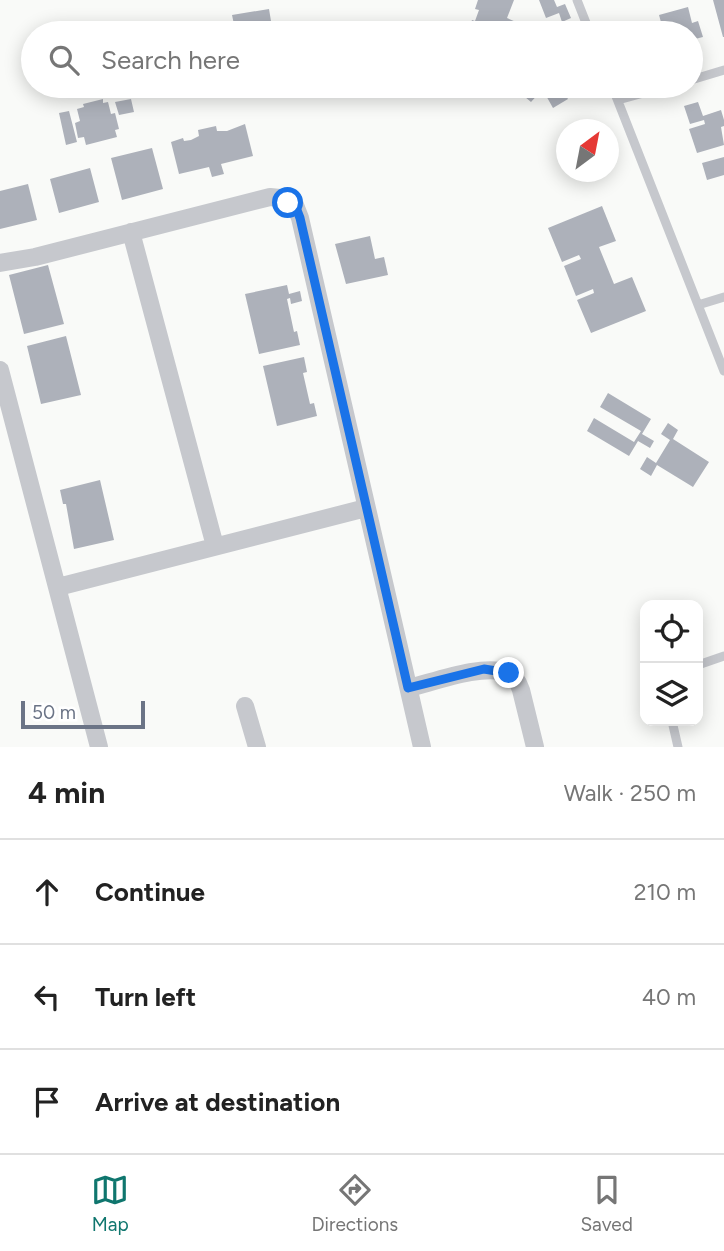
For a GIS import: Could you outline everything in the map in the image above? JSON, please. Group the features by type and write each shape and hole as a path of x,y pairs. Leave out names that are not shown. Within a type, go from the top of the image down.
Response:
{"street":[{"path":"0,263 35,257 270,197 280,198 288,203 293,200 303,231 422,747"},
{"path":"131,232 215,546"},
{"path":"0,370 99,747"},
{"path":"58,587 366,508"},
{"path":"408,688 484,669 509,673 518,682 521,690 535,747"},
{"path":"245,706 257,747"}],"lane":[{"path":"577,0 585,21"},
{"path":"703,76 724,70"},
{"path":"625,98 618,100 724,371"},
{"path":"698,305 724,298"},
{"path":"703,663 724,656"},
{"path":"672,726 678,747"}],"building":[{"path":"478,0 514,0 507,18 514,21 475,21 479,10 475,9"},
{"path":"539,0 554,0 557,7 565,4 571,18 562,21 559,13 546,18"},
{"path":"713,0 724,0 724,37 723,37"},
{"path":"688,7 692,21 661,21 659,15"},
{"path":"269,9 271,21 233,21 232,15"},
{"path":"547,98 567,98 568,99 553,108"},
{"path":"103,99 103,103 108,102 111,114 115,113 119,129 115,130 117,137 86,145 84,137 78,138 75,123 80,121 77,109 84,107 83,104"},
{"path":"131,99 134,112 119,115 115,102"},
{"path":"698,102 703,116 721,110 724,120 724,126 721,127 724,145 697,153 689,129 705,124 704,120 690,124 684,106"},
{"path":"69,111 77,142 66,145 59,113"},
{"path":"245,124 253,156 221,164 224,174 212,177 209,167 179,174 171,142 183,138 184,141 191,140 199,136 198,130 216,126 217,131 227,131"},
{"path":"152,148 163,189 122,200 111,158"},
{"path":"724,157 724,175 707,180 702,163"},
{"path":"90,168 99,202 59,213 50,179"},
{"path":"28,184 37,220 0,229 0,191"},
{"path":"602,206 616,241 599,247 614,284 632,277 646,311 591,333 577,300 594,293 593,289 576,296 564,266 581,259 579,255 562,262 548,228"},
{"path":"370,236 375,259 384,257 388,275 346,284 335,244"},
{"path":"48,265 64,324 24,334 9,275"},
{"path":"287,285 289,294 300,291 302,301 291,304 290,298 287,299 294,332 297,331 300,345 259,354 245,294"},
{"path":"66,336 81,395 41,404 27,346"},
{"path":"304,357 307,372 303,373 310,404 314,403 317,416 277,426 263,366"},
{"path":"608,393 651,419 642,434 654,441 650,448 638,441 629,456 587,431 594,418 634,442 641,431 600,407"},
{"path":"668,423 678,430 673,439 709,462 693,487 657,465 651,476 640,469 647,457 656,463 670,440 661,434"},
{"path":"100,480 114,540 74,549 66,504 63,504 60,490"}],"route":[{"path":"288,203 293,200 300,218 408,688 484,669 509,673"}]}
